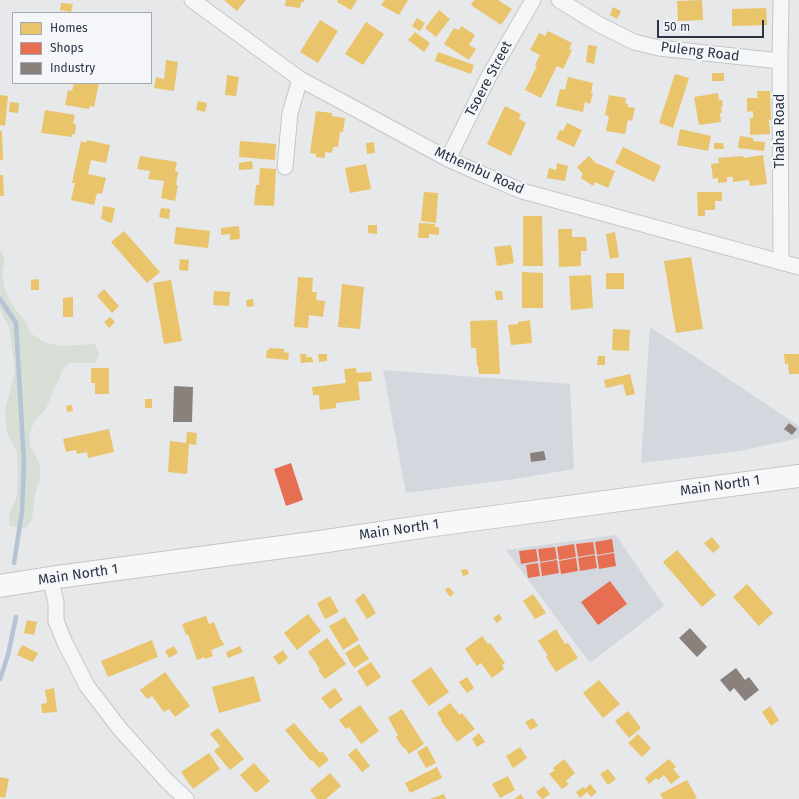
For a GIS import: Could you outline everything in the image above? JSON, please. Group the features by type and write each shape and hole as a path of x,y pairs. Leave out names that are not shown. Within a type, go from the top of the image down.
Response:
{"main road":[{"name":"Main North 1","path":"0,586 613,500 799,476"}],"street":[{"name":"Mthembu Road","path":"192,0 300,79 448,159 522,191 799,267"},
{"name":"Tsoere Street","path":"448,159 489,76 533,0"},
{"name":"Puleng Road","path":"559,0 600,26 634,42 660,48 780,61"},
{"name":"Thaha Road","path":"781,0 781,262"},
{"path":"285,167 290,113 300,79"},
{"path":"50,578 56,602 56,621 65,643 87,686 120,729 167,781 186,799"}],"shaded area":[{"path":"0,250 5,260 2,273 4,286 9,299 26,322 30,333 44,342 61,346 95,344 99,354 95,363 70,363 62,369 48,405 35,420 29,435 30,447 40,466 40,480 35,494 32,520 26,528 10,526 9,515 17,495 18,473 17,453 7,432 5,411 15,371 10,330 0,309"},
{"path":"650,327 799,426 799,438 740,451 641,463"},
{"path":"383,370 570,384 574,469 514,479 406,493"},
{"path":"616,535 664,606 590,663 506,550"}],"building: Homes":[{"path":"224,0 246,0 237,11"},
{"path":"286,0 304,0 304,2 301,2 300,8 285,6"},
{"path":"338,0 357,0 351,10 337,2"},
{"path":"385,0 408,0 399,15 381,5"},
{"path":"474,0 498,0 512,9 501,25 471,5"},
{"path":"702,0 703,20 678,21 677,1"},
{"path":"61,3 73,4 71,12 60,10"},
{"path":"613,7 621,11 617,19 610,15"},
{"path":"766,8 767,25 732,26 732,9"},
{"path":"439,10 450,19 436,37 425,28"},
{"path":"417,18 425,23 420,31 412,26"},
{"path":"320,20 338,31 318,63 300,52"},
{"path":"366,22 384,34 363,65 345,54"},
{"path":"461,26 475,35 469,45 476,49 469,60 444,44 454,28 459,30"},
{"path":"548,31 572,43 569,49 572,50 563,69 557,66 541,98 525,90 537,66 535,65 540,55 530,50 539,33 545,36"},
{"path":"415,32 430,43 424,52 408,40"},
{"path":"588,45 597,46 594,64 586,62"},
{"path":"438,52 474,65 471,74 435,61"},
{"path":"166,60 178,62 174,91 154,88 156,77 164,79"},
{"path":"712,73 724,73 724,81 712,81"},
{"path":"675,74 689,78 673,128 659,123"},
{"path":"227,75 239,77 236,96 225,95"},
{"path":"568,77 593,83 591,93 593,93 590,104 585,102 583,112 556,106 560,89 565,90"},
{"path":"74,84 99,84 94,107 90,106 89,109 65,105 68,90 72,91"},
{"path":"757,91 770,91 770,134 750,135 750,118 753,118 753,111 747,112 747,98 758,98"},
{"path":"718,93 719,100 722,100 723,106 721,106 722,113 720,113 721,122 699,125 694,97"},
{"path":"0,95 8,96 5,126 0,125"},
{"path":"609,95 626,98 625,103 628,104 628,107 635,108 632,121 628,120 625,134 606,131 609,116 605,115"},
{"path":"198,101 207,103 205,112 196,110"},
{"path":"10,102 19,103 18,113 9,112"},
{"path":"505,106 521,114 519,119 526,123 511,156 487,144"},
{"path":"45,110 75,115 73,123 76,124 75,134 72,134 72,137 41,133"},
{"path":"316,111 332,113 332,116 345,118 343,132 340,132 338,147 333,147 332,153 325,152 325,158 316,157 316,154 310,153"},
{"path":"567,123 582,130 574,147 556,139 560,130 563,131"},
{"path":"680,129 711,136 708,151 677,145"},
{"path":"0,131 2,131 3,160 0,160"},
{"path":"740,136 753,138 753,141 765,142 764,151 738,148"},
{"path":"87,140 110,145 106,163 91,160 88,174 106,178 102,194 97,193 94,205 71,200 75,183 72,183 81,141 86,143"},
{"path":"240,141 276,144 275,160 239,157"},
{"path":"374,142 375,153 367,154 366,143"},
{"path":"714,143 723,143 724,149 714,149"},
{"path":"623,147 661,166 654,182 615,163"},
{"path":"763,155 767,184 750,186 749,180 733,182 733,177 727,177 727,182 718,183 718,178 713,179 711,164 719,163 718,158 743,156 744,158"},
{"path":"140,156 177,162 175,171 178,172 176,185 178,185 175,201 161,198 164,181 148,179 150,171 137,169"},
{"path":"589,156 596,163 615,171 608,188 595,182 593,186 581,178 583,174 577,167"},
{"path":"252,161 253,169 239,170 239,163"},
{"path":"557,163 568,166 565,181 547,178 549,168 556,170"},
{"path":"366,164 371,189 350,193 345,168"},
{"path":"260,168 276,169 274,206 254,205 256,185 259,185"},
{"path":"0,175 3,175 4,196 0,196"},
{"path":"424,192 438,193 436,223 421,221"},
{"path":"697,192 722,192 722,201 715,201 715,210 705,210 705,216 698,216"},
{"path":"103,206 115,208 112,223 101,219"},
{"path":"161,208 170,209 169,219 159,217"},
{"path":"523,216 542,216 543,266 523,266"},
{"path":"419,223 435,224 435,227 439,227 439,235 429,234 429,238 418,238"},
{"path":"368,225 377,225 377,234 368,233"},
{"path":"239,226 240,239 230,240 230,234 221,235 221,228"},
{"path":"176,227 210,231 208,248 174,244"},
{"path":"558,229 572,229 572,237 586,237 587,251 581,251 581,266 559,267"},
{"path":"124,231 160,272 147,283 111,242"},
{"path":"615,232 619,257 610,259 606,234"},
{"path":"511,245 514,263 497,266 494,247"},
{"path":"691,257 703,329 676,333 664,261"},
{"path":"180,259 189,260 188,271 179,270"},
{"path":"522,272 543,273 543,308 522,308"},
{"path":"606,273 624,273 624,289 606,289"},
{"path":"591,275 593,308 571,310 569,276"},
{"path":"298,277 313,278 312,292 317,292 316,300 325,301 323,317 309,315 308,328 294,327"},
{"path":"39,279 39,290 31,290 31,280"},
{"path":"171,280 182,341 164,344 153,283"},
{"path":"342,284 364,287 360,329 338,327"},
{"path":"104,289 119,306 112,313 97,296"},
{"path":"214,291 230,292 229,306 213,305"},
{"path":"495,291 502,291 503,300 496,300"},
{"path":"73,297 73,317 63,317 63,298"},
{"path":"253,299 254,306 247,307 246,300"},
{"path":"110,317 115,322 109,328 104,322"},
{"path":"497,320 500,374 479,374 476,348 471,348 470,321"},
{"path":"530,320 532,343 511,345 508,325 518,324 518,322"},
{"path":"613,329 630,330 629,351 612,350"},
{"path":"269,348 284,349 284,352 289,353 288,360 266,358 267,350 269,350"},
{"path":"300,354 306,354 306,357 312,357 313,362 301,363"},
{"path":"318,354 327,354 327,361 319,362"},
{"path":"784,354 799,354 799,374 789,374 788,364 785,364"},
{"path":"598,356 605,356 605,365 597,365"},
{"path":"91,368 109,368 109,394 95,394 95,383 91,383"},
{"path":"356,368 357,373 371,372 372,381 358,382 360,400 336,403 336,408 320,410 319,395 313,395 312,387 346,383 344,369"},
{"path":"630,374 635,394 626,396 623,384 606,388 604,380"},
{"path":"145,399 152,399 152,408 145,408"},
{"path":"72,405 73,411 67,412 66,406"},
{"path":"109,429 114,452 88,458 87,452 77,454 76,450 66,452 63,439"},
{"path":"187,432 197,433 196,445 189,444 187,474 168,472 170,441 186,443"},
{"path":"712,537 720,547 713,553 704,543"},
{"path":"677,550 716,595 702,607 663,562"},
{"path":"467,569 469,574 463,576 461,570"},
{"path":"747,584 773,613 759,626 733,597"},
{"path":"449,587 454,593 450,597 445,590"},
{"path":"364,593 376,613 367,619 355,600"},
{"path":"533,594 546,613 535,619 523,601"},
{"path":"330,596 339,612 325,619 317,603"},
{"path":"308,614 321,631 297,650 284,633"},
{"path":"499,614 502,619 497,623 493,618"},
{"path":"206,616 209,624 214,622 224,645 211,650 213,656 205,659 204,657 197,660 188,634 186,635 182,624"},
{"path":"345,617 359,640 343,650 329,626"},
{"path":"27,620 37,622 34,635 24,633"},
{"path":"556,629 565,644 568,643 578,658 556,672 538,641"},
{"path":"482,636 488,644 490,643 505,663 502,665 504,669 492,678 481,663 477,666 465,649"},
{"path":"327,638 346,664 325,679 308,652"},
{"path":"152,640 158,657 108,677 101,661"},
{"path":"359,644 369,659 354,668 345,653"},
{"path":"22,645 38,653 33,662 17,655"},
{"path":"174,646 178,653 169,658 165,651"},
{"path":"240,646 243,652 228,658 226,652"},
{"path":"283,650 288,658 279,665 273,657"},
{"path":"371,662 381,677 367,687 357,671"},
{"path":"431,667 449,692 429,706 411,681"},
{"path":"165,672 190,706 175,717 169,709 164,712 152,696 147,699 140,690"},
{"path":"254,676 261,701 219,713 212,687"},
{"path":"467,677 474,688 467,693 459,682"},
{"path":"599,680 620,704 603,718 583,693"},
{"path":"54,688 57,712 42,713 41,704 47,703 45,690"},
{"path":"335,688 343,700 330,709 321,698"},
{"path":"450,703 460,715 462,713 475,729 457,742 441,721 442,720 437,713"},
{"path":"360,705 379,731 361,744 349,727 346,729 339,720"},
{"path":"770,706 779,720 771,726 762,712"},
{"path":"402,709 424,744 409,754 396,737 398,735 388,718"},
{"path":"628,711 641,728 629,738 615,721"},
{"path":"533,718 538,726 530,730 525,722"},
{"path":"294,723 320,753 322,751 329,760 319,768 312,760 311,761 285,730"},
{"path":"218,728 244,759 230,770 214,751 220,746 210,734"},
{"path":"479,733 485,742 477,747 472,739"},
{"path":"638,734 651,748 642,757 628,743"},
{"path":"427,746 436,763 426,768 417,752"},
{"path":"520,747 527,758 513,768 506,756"},
{"path":"356,748 370,766 362,772 348,755"},
{"path":"209,753 220,769 193,789 181,772"},
{"path":"564,759 575,773 566,781 569,784 562,789 549,774 555,770 553,768"},
{"path":"669,759 676,767 673,769 680,777 671,784 664,775 658,780 656,778 649,784 645,778"},
{"path":"254,763 270,781 256,793 240,775"},
{"path":"437,767 442,778 410,793 405,783"},
{"path":"608,769 616,779 608,785 600,774"},
{"path":"330,773 341,786 326,799 317,799 310,790"},
{"path":"508,776 515,790 500,798 492,784"},
{"path":"0,777 9,779 5,798 0,797"},
{"path":"687,780 697,798 663,799 660,794"},
{"path":"590,784 597,792 591,797 587,792 580,798 576,792 583,787 585,789"},
{"path":"544,786 550,794 542,799 536,792"},
{"path":"444,794 446,799 430,799"},
{"path":"521,794 524,799 514,799"}],"building: Shops":[{"path":"291,463 303,500 286,506 274,469"},
{"path":"612,539 614,552 597,555 595,542"},
{"path":"593,542 595,554 578,557 576,544"},
{"path":"574,544 576,557 559,560 557,547"},
{"path":"555,547 557,559 540,562 538,549"},
{"path":"536,549 538,561 521,564 519,551"},
{"path":"614,553 616,566 599,569 597,556"},
{"path":"595,555 597,568 580,571 578,558"},
{"path":"576,558 578,571 561,574 559,561"},
{"path":"557,560 559,573 542,576 540,563"},
{"path":"538,563 540,576 528,578 526,565"},
{"path":"610,581 627,604 598,625 581,602"}],"building: Industry":[{"path":"174,386 193,387 192,422 173,422"},
{"path":"789,423 797,429 792,435 784,429"},
{"path":"544,451 546,460 531,462 530,453"},
{"path":"690,628 707,647 697,657 679,638"},
{"path":"736,668 745,680 749,677 759,690 745,701 734,688 730,692 720,680"}],"waterway":[{"path":"0,299 16,323 24,464 22,511 14,563"},
{"path":"0,679 8,655 16,617"}]}
